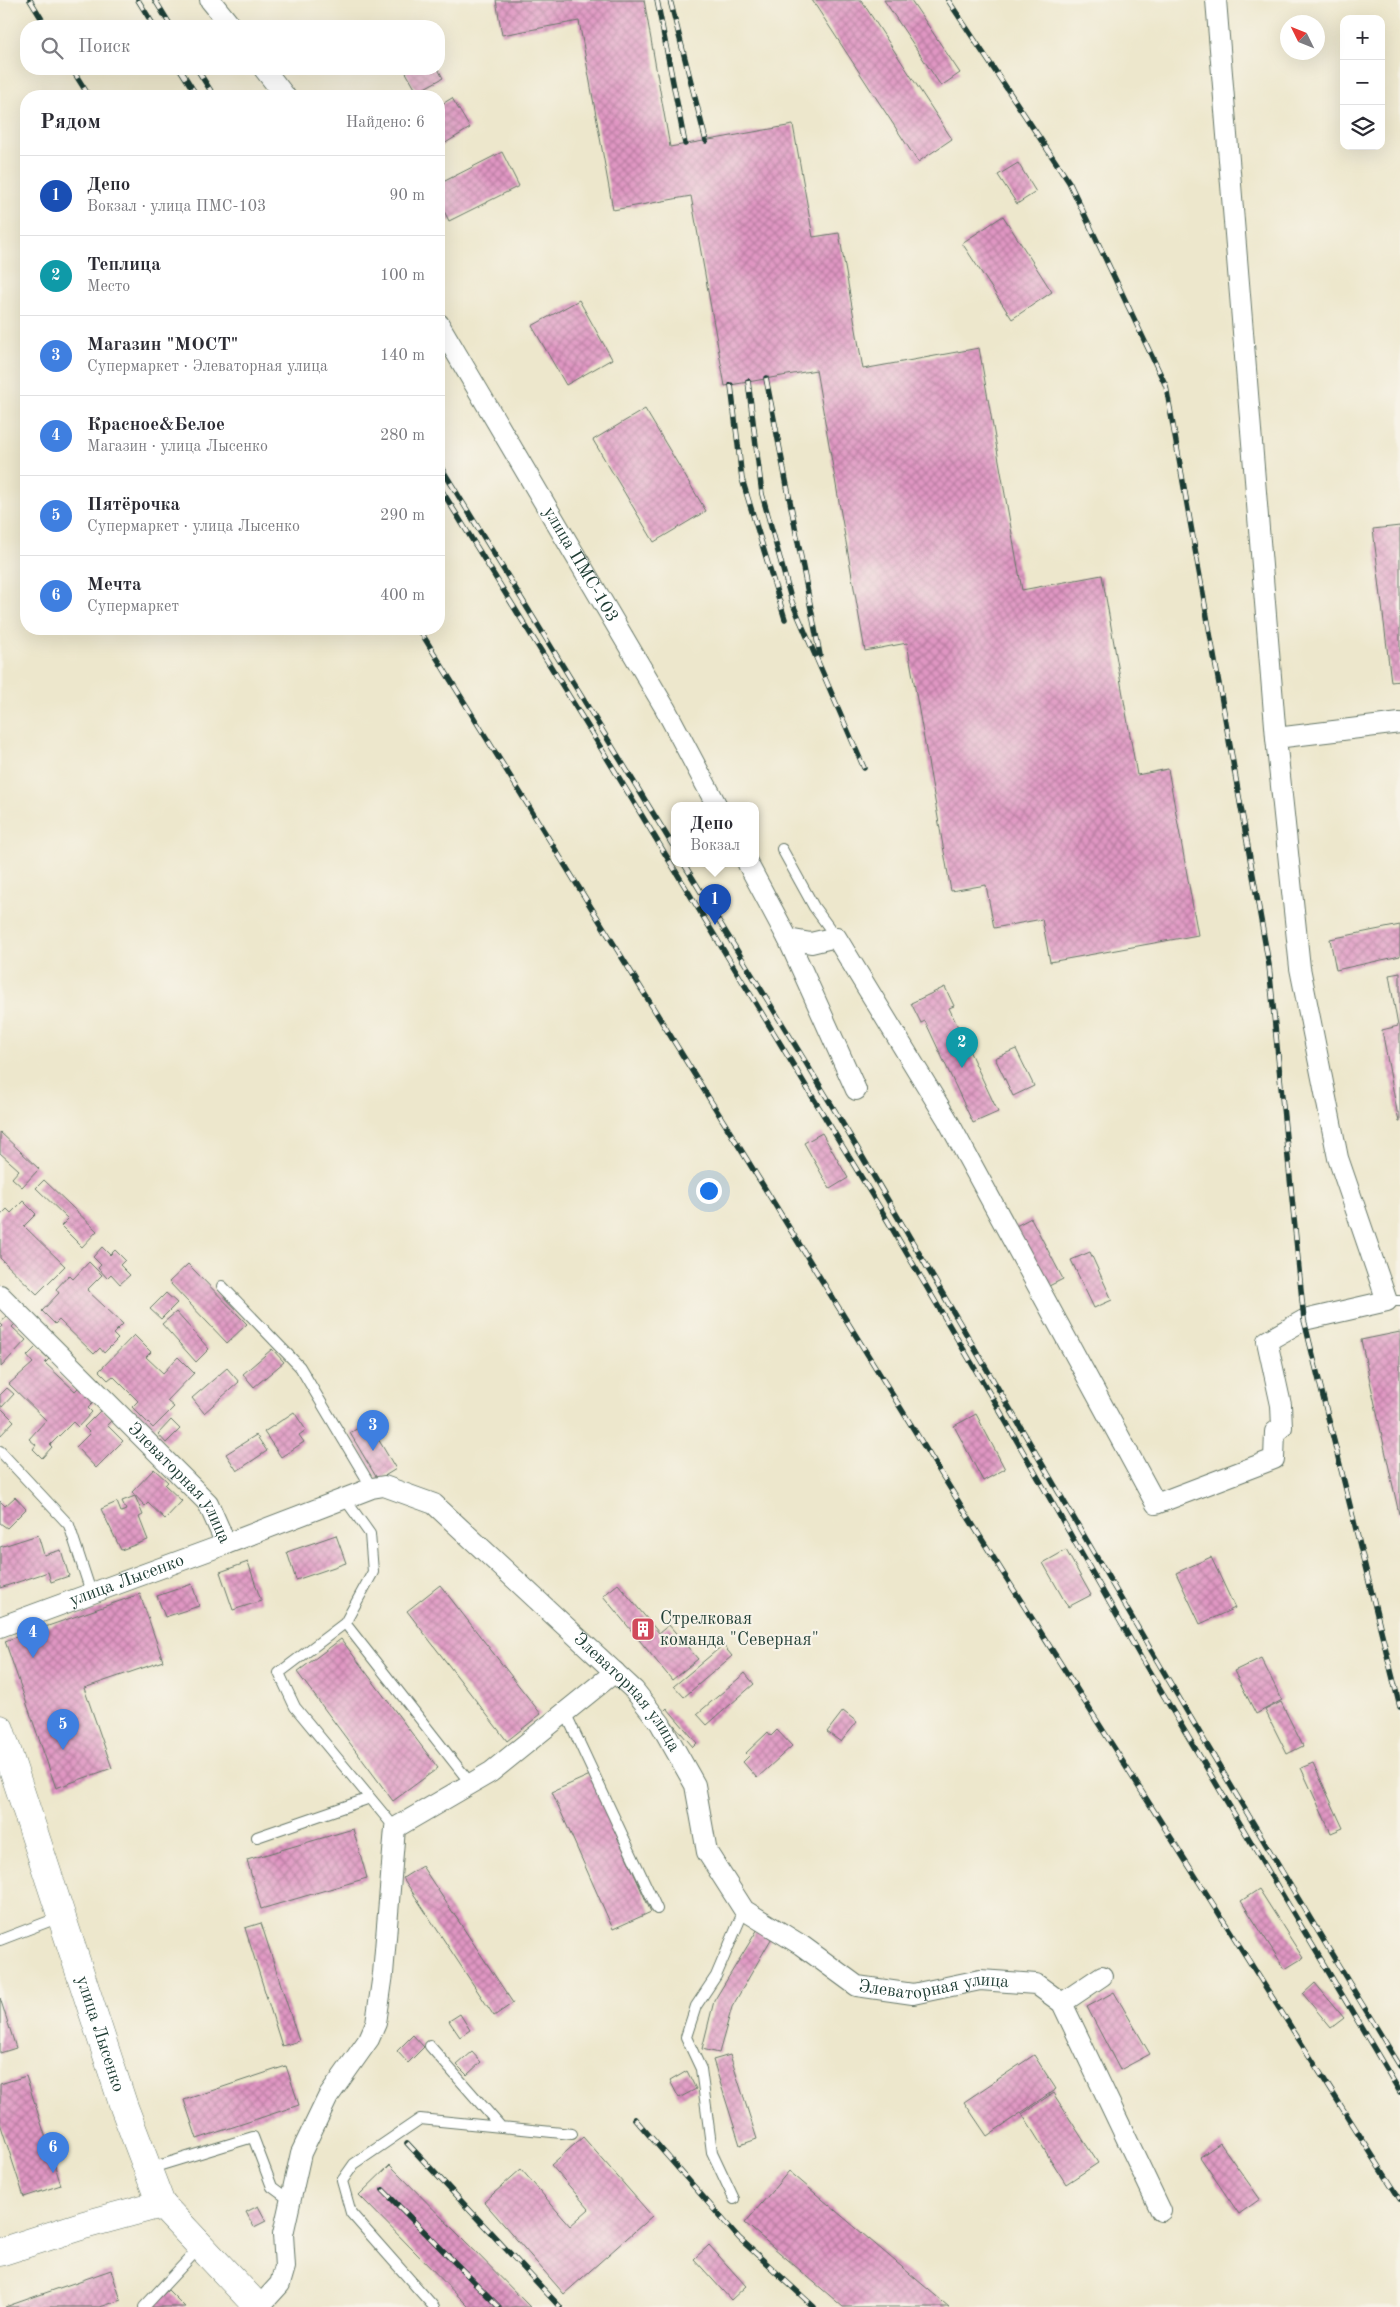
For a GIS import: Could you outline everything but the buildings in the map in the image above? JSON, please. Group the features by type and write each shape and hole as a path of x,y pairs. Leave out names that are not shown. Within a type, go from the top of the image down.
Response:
{"main road":[{"name":"улица Лысенко","path":"2,1742 147,2170 161,2204 200,2248 259,2307"},
{"path":"0,2252 84,2225 161,2204"}],"street":[{"path":"210,0 225,20"},
{"path":"788,939 811,943 836,937 947,1119 1156,1504 1274,1459 1275,1432 1282,1428 1281,1405 1267,1342 1304,1320 1394,1301 1338,1158 1300,968 1276,738 1216,0"},
{"path":"269,75 280,90"},
{"name":"улица ПМС-103","path":"445,334 665,708 715,802"},
{"path":"1276,738 1400,723"},
{"path":"750,867 788,939 856,1090"},
{"name":"Элеваторная улица","path":"0,1295 208,1503 226,1544 372,1488 384,1486 434,1504 634,1690 660,1723 695,1785 707,1852 744,1910 801,1945 857,1986 913,1994 980,1980 1036,1984 1062,2003 1161,2211"},
{"name":"улица Лысенко","path":"0,1627 226,1544"},
{"path":"259,2307 280,2284 285,2267 283,2234 301,2153 328,2096 369,2039 376,2023 383,1974 395,1828 491,1772 615,1672"},
{"path":"1062,2003 1102,1976"}],"lane":[{"path":"782,849 814,907 836,937"},
{"path":"222,1286 300,1367 372,1488"},
{"path":"0,1451 69,1525 91,1592"},
{"path":"345,1498 370,1534 373,1572 345,1623 278,1673 295,1707 395,1828"},
{"path":"345,1623 471,1784"},
{"path":"565,1712 657,1910"},
{"path":"257,1837 370,1798"},
{"path":"734,2199 712,2152 701,2069 686,2036 696,2006 716,1976 744,1910"},
{"path":"0,1940 60,1916"},
{"path":"430,2046 502,2127"},
{"path":"434,2307 351,2213 342,2181 354,2164 420,2120 572,2134"},
{"path":"147,2170 253,2137 272,2187 291,2201"},
{"path":"144,2307 200,2248"}],"railway":[{"path":"30,0 42,20"},
{"path":"138,0 150,20"},
{"path":"155,0 167,20"},
{"path":"657,0 685,144"},
{"path":"670,0 706,141"},
{"path":"948,0 1069,182 1166,386 1269,965 1304,1320 1400,1707"},
{"path":"76,75 85,90"},
{"path":"184,75 193,90"},
{"path":"201,75 210,90"},
{"path":"766,378 820,655"},
{"path":"748,381 762,494 792,602 864,768"},
{"path":"731,385 742,479 785,619"},
{"path":"445,474 671,842"},
{"path":"445,496 671,864"},
{"path":"423,635 981,1538 1400,2199"},
{"path":"673,867 883,1213 1001,1413 1140,1656 1400,2092"},
{"path":"686,867 835,1110 1193,1722 1400,2066"},
{"path":"635,2119 739,2238 814,2307"},
{"path":"407,2143 560,2307"},
{"path":"383,2190 499,2307"}],"place":[{"name":"Депо","path":"715,925"},
{"name":"Теплица","path":"962,1068"},
{"name":"Магазин \"МОСТ\"","path":"373,1451"},
{"name":"Стрелковая команда \"Северная\"","path":"643,1629"},
{"name":"Красное&Белое","path":"33,1658"},
{"name":"Пятёрочка","path":"63,1750"},
{"name":"Мечта","path":"53,2173"}]}
